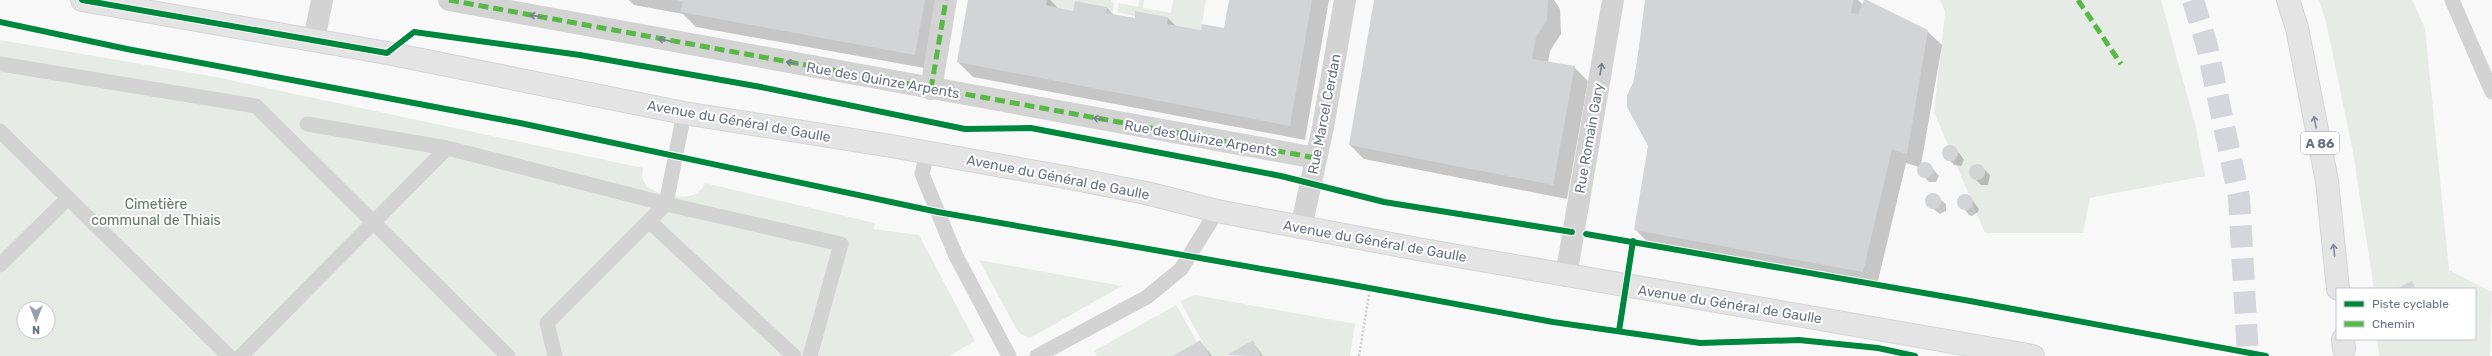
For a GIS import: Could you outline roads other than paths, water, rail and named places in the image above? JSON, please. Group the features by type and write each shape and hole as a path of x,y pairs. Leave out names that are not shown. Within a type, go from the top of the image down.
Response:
{"main road":[{"name":"Avenue du Général de Gaulle","path":"82,0 314,40 684,114 927,153 1146,193 1217,211 1301,228 1566,276 1738,304 2034,356"},
{"name":"A 86","path":"2288,0 2297,28 2327,181 2338,288"}],"street":[{"path":"314,40 322,0"},
{"name":"Rue des Quinze Arpents","path":"449,0 1316,158"},
{"path":"931,89 946,0"},
{"name":"Rue Marcel Cerdan","path":"1301,228 1316,158 1345,0"},
{"name":"Rue Romain Gary","path":"1566,276 1613,0"}],"lane":[{"path":"2452,0 2492,92"},
{"path":"0,64 256,106 372,223 508,356"},
{"path":"555,356 547,323 666,204 684,114"},
{"path":"307,124 447,148 666,204 841,244 810,356"},
{"path":"0,130 229,356"},
{"path":"241,356 447,148"},
{"path":"927,153 922,174 956,256 1009,356"},
{"path":"0,265 68,198"},
{"path":"1036,356 1147,297 1182,269 1217,211"},
{"path":"649,221 794,356"}],"tunnel":[{"path":"2193,0 2207,46 2239,197 2248,356"}],"park label":[{"name":"Cimetière communal de Thiais","path":"156,212"}]}
